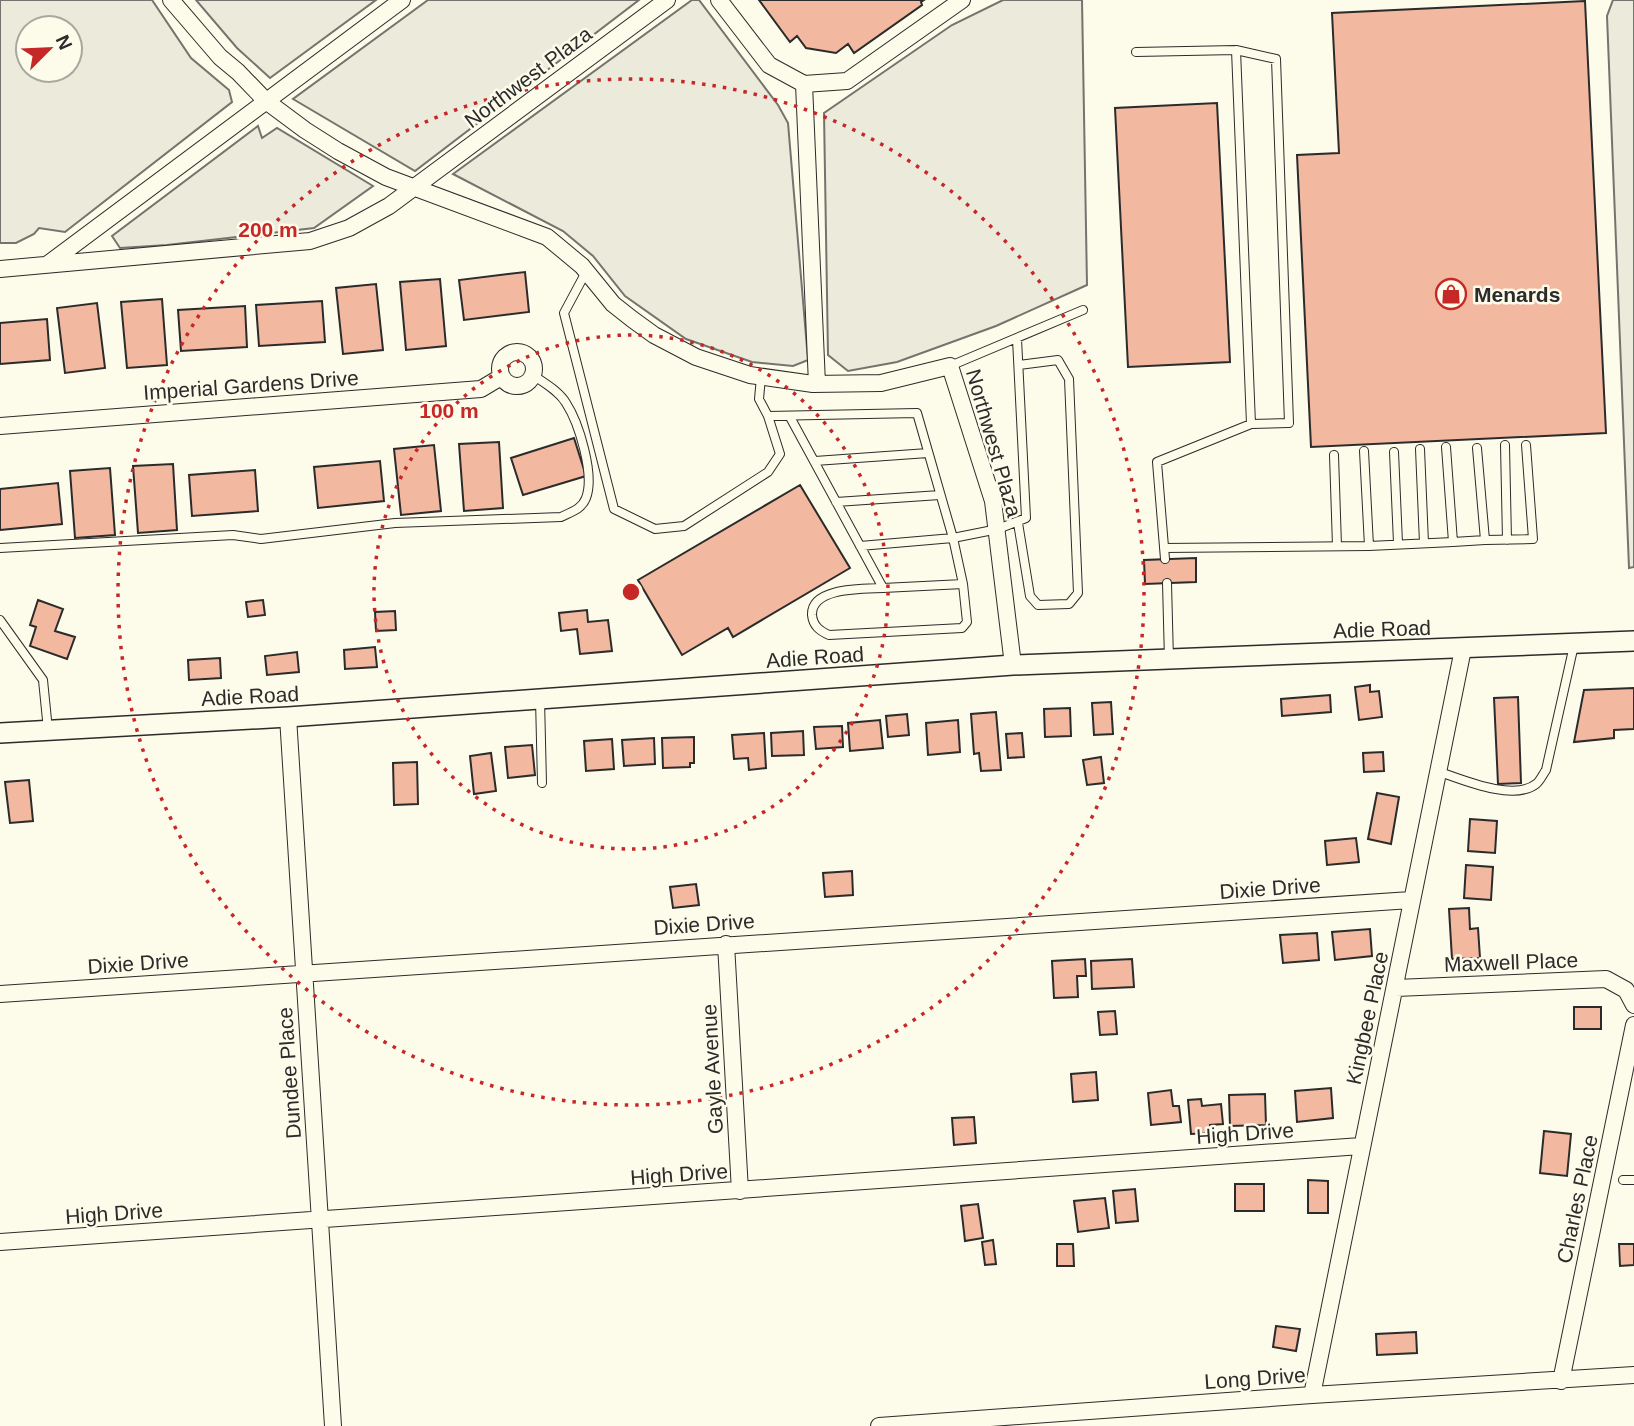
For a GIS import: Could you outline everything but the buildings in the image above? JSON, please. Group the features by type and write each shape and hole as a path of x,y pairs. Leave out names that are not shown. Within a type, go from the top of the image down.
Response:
{"street":[{"name":"Northwest Plaza","path":"171,0 220,57 266,101 338,151 386,177 537,232 558,244 613,304 654,335 696,357 761,377 817,384 881,383 950,366 986,477 998,529 1013,666"},
{"path":"46,265 402,0"},
{"name":"Northwest Plaza","path":"0,269 310,242 349,228 389,206 667,0"},
{"path":"719,0 769,65 804,85 847,81 962,0"},
{"path":"804,85 817,384"},
{"path":"502,377 502,361 514,352 530,358 533,375"},
{"name":"Imperial Gardens Drive","path":"0,426 481,389 502,377 509,385 520,386 533,375"},
{"name":"Adie Road","path":"0,733 288,717 1013,666 1634,641"},
{"name":"Kingbee Place","path":"1312,1395 1463,649"},
{"name":"Dundee Place","path":"288,717 333,1426"},
{"name":"Dixie Drive","path":"0,994 1411,900"},
{"name":"Gayle Avenue","path":"726,944 740,1191"},
{"name":"Maxwell Place","path":"1396,988 1605,979 1626,990 1634,1005"},
{"name":"Charles Place","path":"1561,1381 1634,1025"},
{"name":"High Drive","path":"0,1242 1361,1146"},
{"name":"Long Drive","path":"879,1426 1312,1395 1634,1376"}],"lane":[{"path":"1136,52 1236,50 1276,59 1289,423 1251,424 1157,462 1165,559"},
{"path":"1236,50 1251,424"},
{"path":"586,272 564,313 614,509 655,529 684,526 768,472 780,454 768,416 759,399 761,377"},
{"path":"950,366 1083,310"},
{"path":"860,546 953,538 998,529 1026,518 1017,339"},
{"path":"1017,523 1030,597 1038,605 1069,604 1078,593 1069,379 1058,360 1019,365"},
{"path":"0,548 233,535 261,539 394,523 561,517 579,508 586,498 589,468 567,404 533,375"},
{"path":"768,416 916,413 953,538 963,584 967,622 962,628 829,635 819,631 812,619 813,607 820,598 838,592 883,587 963,584"},
{"path":"790,417 883,587"},
{"path":"1506,445 1507,540"},
{"path":"1164,548 1369,546 1533,539 1527,445"},
{"path":"1446,447 1453,542"},
{"path":"1478,448 1485,540"},
{"path":"1420,449 1424,543"},
{"path":"1364,452 1369,546"},
{"path":"1394,452 1398,543"},
{"path":"814,461 928,453"},
{"path":"1334,455 1337,546"},
{"path":"836,502 940,495"},
{"path":"1167,583 1169,660"},
{"path":"0,620 43,680 48,730"},
{"path":"1437,771 1500,790 1520,790 1536,784 1546,770 1574,645"},
{"path":"540,699 542,783"},
{"path":"1623,1180 1634,1180"}],"shaded area":[{"path":"0,0 152,0 191,58 229,90 232,102 65,232 39,228 34,234 16,243 0,243"},
{"path":"196,0 376,0 270,78 237,48"},
{"path":"428,0 639,0 415,171 293,99"},
{"path":"692,0 699,0 778,105 788,123 808,360 793,366 752,362 686,339 625,296 593,256 563,231 453,174"},
{"path":"1003,0 1082,0 1087,285 996,326 897,362 848,371 828,355 824,113 952,25"},
{"path":"1613,0 1634,0 1634,567 1629,568 1607,16"},
{"path":"258,126 262,138 277,128 373,186 314,228 120,248 112,236"}],"place":[{"name":"Menards","path":"1451,294"}]}
